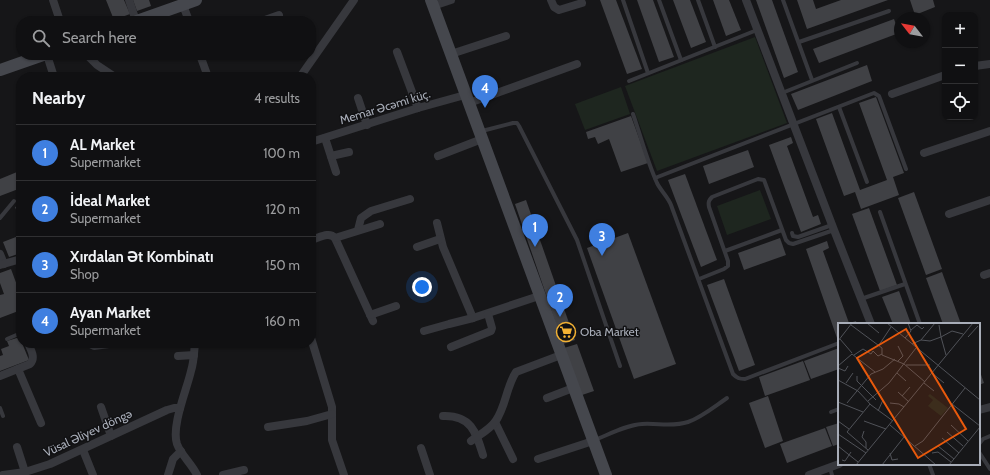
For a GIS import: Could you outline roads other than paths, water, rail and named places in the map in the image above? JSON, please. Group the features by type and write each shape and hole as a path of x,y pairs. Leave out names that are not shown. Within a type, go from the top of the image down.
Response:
{"street":[{"path":"53,0 58,16"},
{"path":"129,0 135,16"},
{"path":"151,16 196,0"},
{"path":"316,54 354,0"},
{"path":"451,0 432,3 606,475"},
{"path":"551,0 554,7 559,10 582,3"},
{"path":"746,0 871,323"},
{"path":"183,5 187,16"},
{"path":"451,54 506,36"},
{"path":"397,52 418,108"},
{"path":"0,70 29,60"},
{"path":"49,60 52,72"},
{"path":"92,60 108,72"},
{"path":"202,60 206,72"},
{"path":"304,72 312,60"},
{"name":"Memar Əcəmi küç.","path":"316,141 418,108 467,99 577,64"},
{"path":"978,66 990,64"},
{"path":"892,94 942,76"},
{"path":"358,98 367,125"},
{"path":"924,153 990,131"},
{"path":"438,156 481,135"},
{"path":"326,138 336,172"},
{"path":"331,156 349,152"},
{"path":"358,230 361,218 371,211 410,199"},
{"path":"949,214 990,200"},
{"path":"437,223 440,239 472,318"},
{"path":"335,238 380,224"},
{"path":"316,238 328,234 335,238 372,318 396,306"},
{"path":"417,247 440,239"},
{"path":"0,254 2,265 16,261"},
{"path":"424,331 488,314 539,296"},
{"path":"451,347 491,331 492,328 488,314"},
{"path":"0,376 30,364 34,360 30,348"},
{"path":"195,348 191,372 180,408 176,438 177,444 197,475"},
{"path":"314,348 326,385 332,414 332,440 344,475"},
{"path":"178,356 194,355"},
{"path":"474,439 495,422 499,415 512,378 516,372 561,355"},
{"path":"18,369 41,423"},
{"path":"547,398 573,388"},
{"path":"101,407 111,436"},
{"path":"980,410 990,407"},
{"name":"Vüsal Əliyev döngə","path":"3,475 25,472 50,464 167,410 180,408"},
{"path":"268,427 301,422 332,414"},
{"path":"443,416 464,419 469,424 474,439 483,455"},
{"path":"495,422 513,459"},
{"path":"538,459 593,440"},
{"path":"17,447 25,472"},
{"path":"421,448 430,475"},
{"path":"83,450 93,475"},
{"path":"168,475 173,459 181,450"},
{"path":"223,475 244,470"},
{"path":"809,475 831,471"}],"lane":[{"path":"623,0 648,73"},
{"path":"659,0 681,60"},
{"path":"698,0 715,47"},
{"path":"783,0 812,80"},
{"path":"799,42 889,11"},
{"path":"629,80 757,30"},
{"path":"782,93 857,63"},
{"path":"655,178 874,93 879,96 906,169"},
{"path":"839,107 867,182"},
{"path":"633,114 655,178 660,190 671,204 733,374 736,378 745,378 838,343"},
{"path":"481,135 513,122 519,126 577,240 620,366"},
{"path":"699,279 728,266 725,251 708,203 712,197 758,179 764,180 782,230 789,244 793,244 833,227"},
{"path":"0,218 14,201"},
{"path":"880,212 920,323"},
{"path":"792,233 795,237 798,237 833,227"},
{"path":"725,251 782,230"},
{"path":"861,299 906,284"},
{"path":"7,339 16,335"},
{"path":"593,440 642,424 677,425 689,422 727,398"},
{"path":"0,408 4,416"},
{"path":"831,412 838,409"},
{"path":"980,442 982,439 990,436"},
{"path":"980,454 990,469"},
{"path":"929,465 933,475"}],"place":[{"name":"Ayan Market","path":"485,108"},
{"name":"AL Market","path":"535,247"},
{"name":"Xırdalan Ət Kombinatı","path":"602,256"},
{"name":"İdeal Market","path":"560,317"},
{"name":"Oba Market","path":"566,332"}]}
